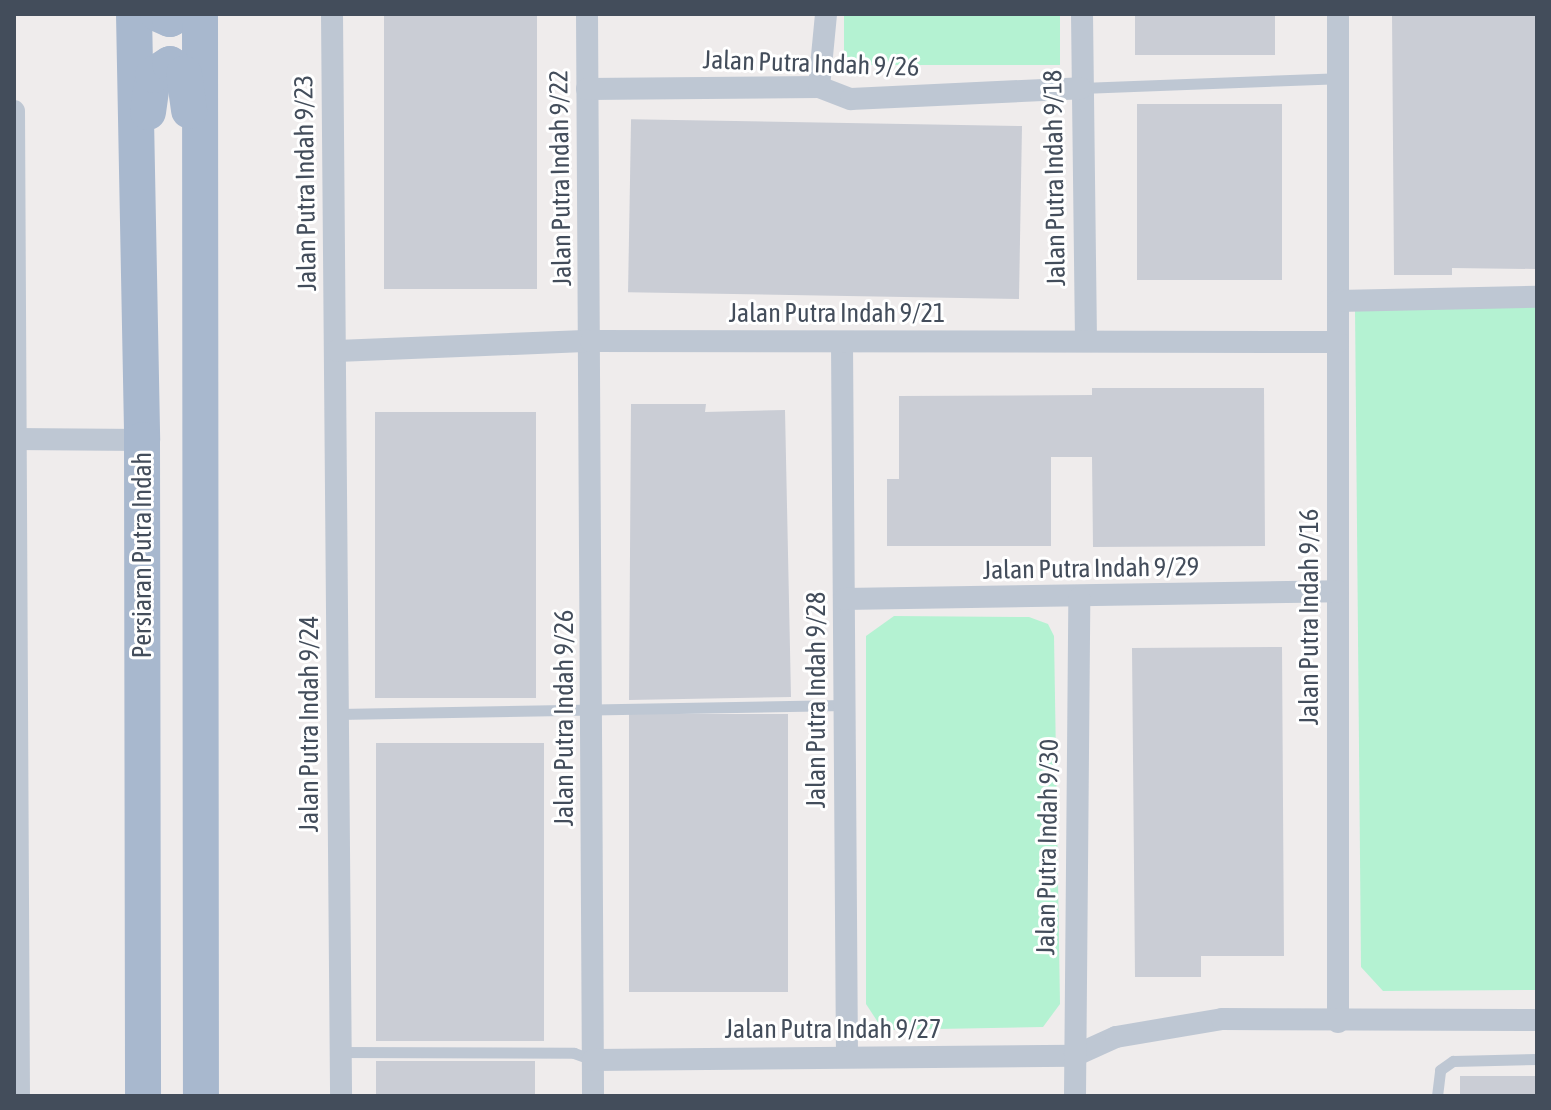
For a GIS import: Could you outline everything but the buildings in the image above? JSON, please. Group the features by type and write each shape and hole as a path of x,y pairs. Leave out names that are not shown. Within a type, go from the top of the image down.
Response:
{"main road":[{"name":"Persiaran Putra Indah","path":"134,14 142,440 143,1096"},
{"path":"158,14 170,19 180,14"},
{"path":"200,14 201,1096"},
{"path":"137,172 153,75 170,64 187,84 202,190"}],"street":[{"name":"Jalan Putra Indah 9/23","path":"332,14 337,351"},
{"name":"Jalan Putra Indah 9/22","path":"587,14 591,341"},
{"path":"819,87 826,14"},
{"name":"Jalan Putra Indah 9/18","path":"1082,14 1086,341"},
{"name":"Jalan Putra Indah 9/16","path":"1338,14 1338,1022"},
{"name":"Jalan Putra Indah 9/26","path":"587,89 819,87 851,99 1081,88"},
{"path":"14,111 19,1096"},
{"path":"1338,301 1537,297"},
{"name":"Jalan Putra Indah 9/21","path":"337,351 591,341 1338,342"},
{"name":"Jalan Putra Indah 9/26","path":"591,341 593,1096"},
{"name":"Jalan Putra Indah 9/28","path":"842,343 847,1057"},
{"name":"Jalan Putra Indah 9/24","path":"337,351 341,1096"},
{"path":"17,439 142,440"},
{"name":"Jalan Putra Indah 9/29","path":"844,599 1079,598 1338,591"},
{"name":"Jalan Putra Indah 9/30","path":"1075,1096 1079,598"},
{"path":"1074,1056 1116,1037 1222,1019 1338,1022 1537,1020"},
{"name":"Jalan Putra Indah 9/27","path":"593,1060 1074,1056"}],"lane":[{"path":"1081,88 1338,78"},
{"path":"338,714 845,705"},
{"path":"340,1052 574,1053 593,1060"},
{"path":"1437,1096 1440,1070 1453,1061 1537,1059"}],"green space":[{"path":"844,14 1060,14 1060,65 844,65"},
{"path":"1355,307 1537,307 1537,990 1383,991 1361,967"},
{"path":"894,616 1029,617 1048,624 1054,636 1060,1004 1043,1027 883,1030 866,1004 866,636"}]}
